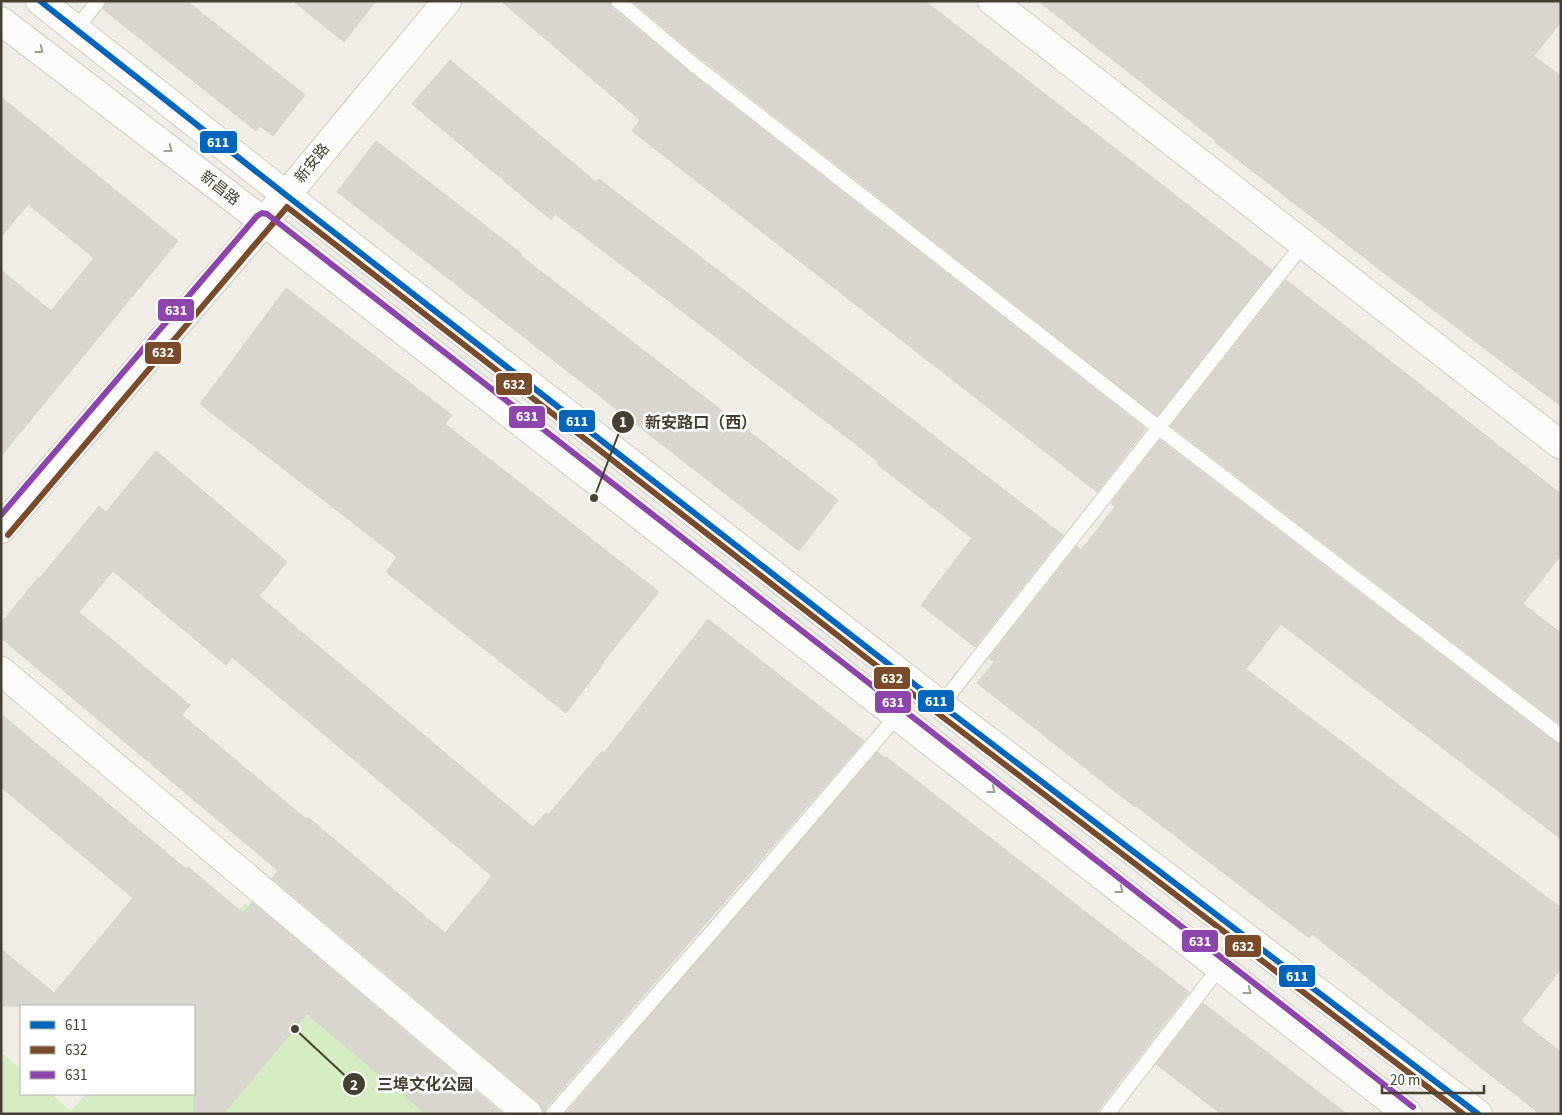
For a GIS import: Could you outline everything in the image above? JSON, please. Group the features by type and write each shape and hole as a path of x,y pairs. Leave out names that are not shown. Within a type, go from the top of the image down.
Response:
{"street":[{"path":"40,1 286,195 942,705 1478,1114"},
{"name":"新安路","path":"1,529 264,222 447,1"},
{"path":"992,1 1561,445"},
{"name":"新昌路","path":"1,20 264,222 1408,1114"},
{"path":"1,671 528,1114"}],"lane":[{"path":"76,29 98,1"},
{"path":"618,1 701,70 1159,428 1561,736"},
{"path":"942,705 1303,244"},
{"path":"553,1114 897,716"},
{"path":"1107,1114 1220,968"}],"green space":[{"path":"245,903 496,1114 1,1114 1,1053 20,1068 20,1095 52,1095 71,1111 85,1095 195,1095 195,1005 160,1005"}],"building":[{"path":"107,1 187,1 305,95 273,136 260,126 256,131 103,9"},
{"path":"293,1 376,1 344,42"},
{"path":"501,1 609,1 612,8 688,71 1146,429 1097,492 632,131 640,120"},
{"path":"632,1 925,1 1272,270 1157,416 699,57"},
{"path":"1038,1 1561,1 1561,22 1534,56 1561,76 1561,406 1379,269"},
{"path":"450,60 596,182 599,179 1063,535 975,647 921,605 972,538 877,464 879,462 555,214 551,220 412,104"},
{"path":"1,97 178,241 1,456 1,270 51,311 94,258 28,204 1,237"},
{"path":"376,141 522,254 521,256 838,500 799,551 337,192"},
{"path":"1286,280 1561,494 1561,555 1523,604 1561,633 1561,725 1171,426"},
{"path":"286,288 452,415 445,424 659,592 603,662 566,713 386,572 397,557 200,404"},
{"path":"1160,440 1561,745 1561,839 1281,624 1246,669 1561,908 1561,969 1521,1021 1561,1052 1561,1114 1540,1114 1312,934 1309,938 1135,807 977,683 994,662 989,658 1077,546 1081,550 1115,507 1111,503"},
{"path":"156,451 287,562 259,596 533,827 546,813 548,815 602,751 604,753 708,619 864,741 546,1108 544,1114 538,1102 272,878 278,871 269,863 1,638 1,623 38,578 99,506 106,512","holes":["113,571 226,665 232,657 492,876 445,933 308,817 306,819 182,715 190,705 79,612"]},
{"path":"1,714 186,869 188,867 243,913 252,902 503,1114 426,1114 307,1014 223,1114 194,1114 195,1005 1,1006 1,949 54,993 133,898 1,787"},
{"path":"877,752 886,757 1189,992 1095,1114 565,1114"},
{"path":"1203,1003 1347,1114 1221,1114 1156,1064"}],"transit line":[{"name":"611","path":"40,1 941,705 1478,1114"},
{"name":"632","path":"8,535 287,207 936,712 1463,1114"},
{"name":"631","path":"1,515 257,216 262,213 267,214 1413,1107"}],"place":[{"name":"新安路口（西）","path":"594,498"},
{"name":"三埠文化公园","path":"295,1029"}]}
